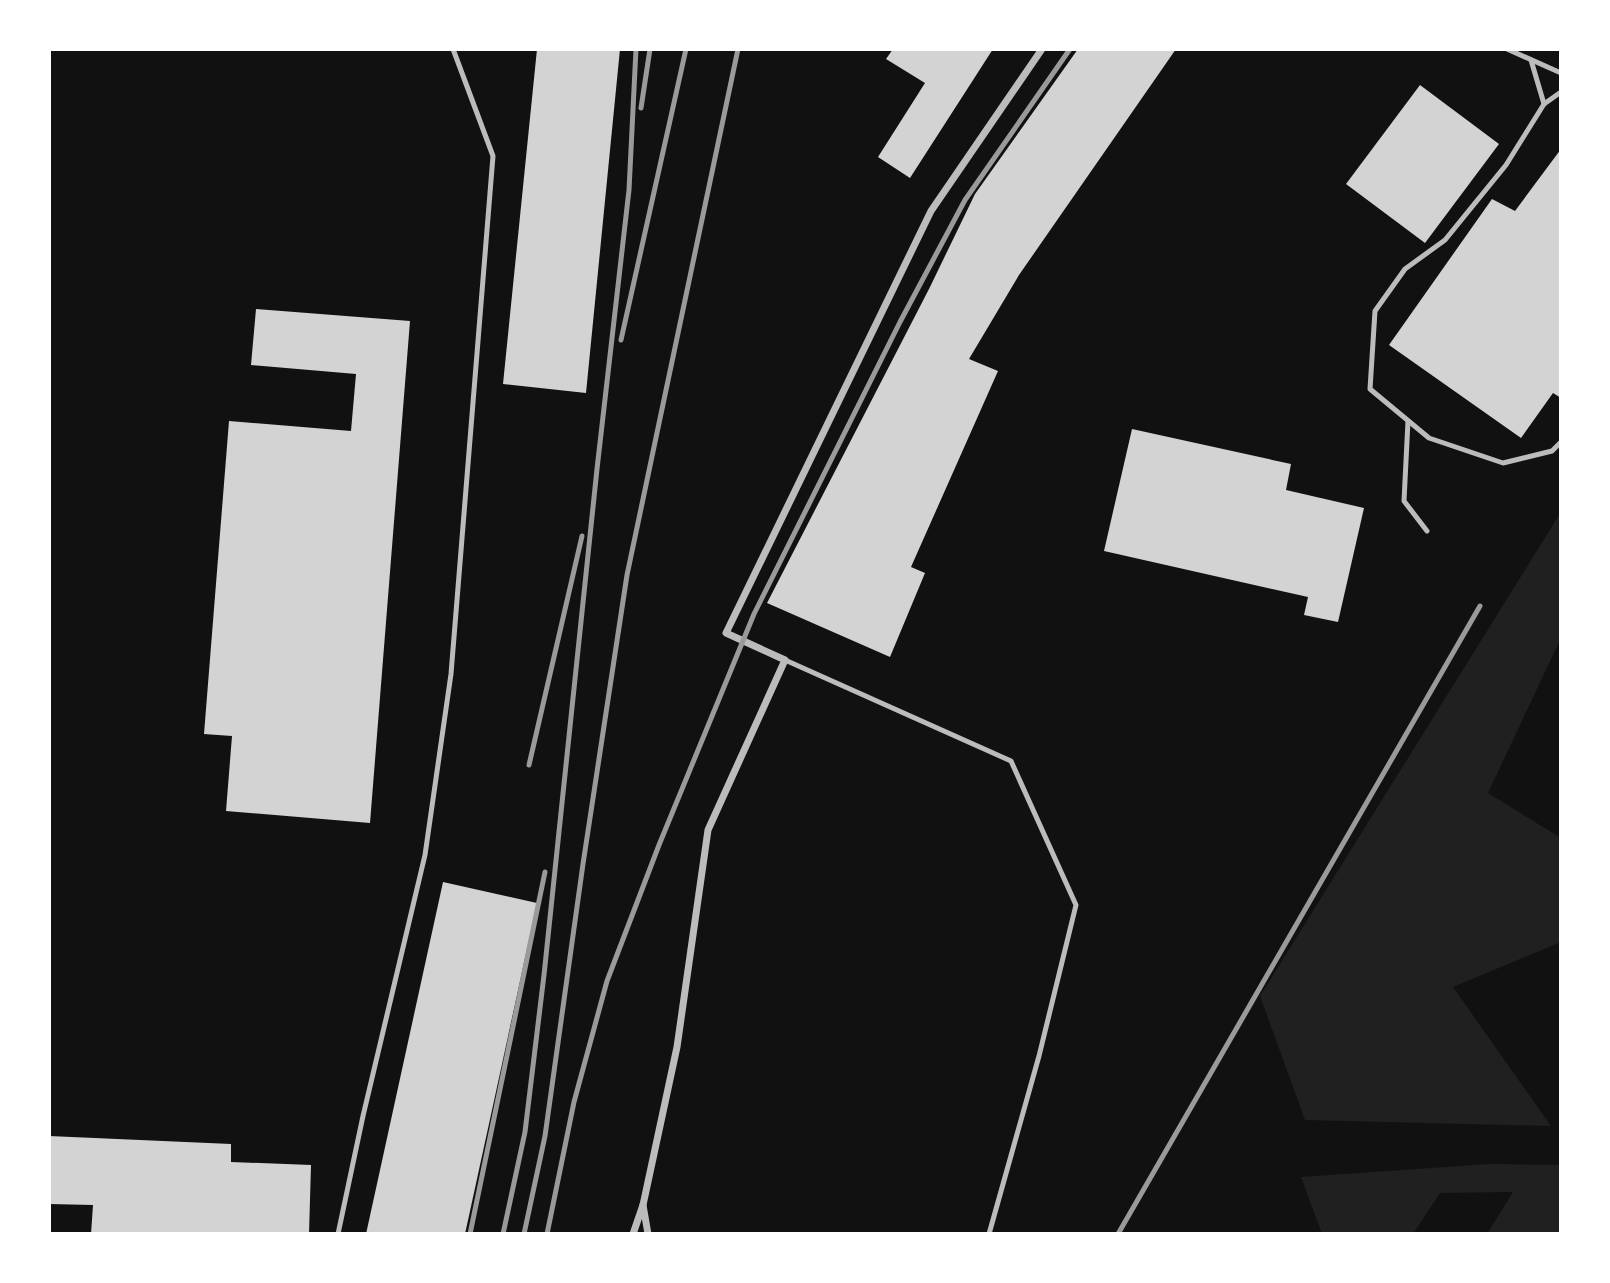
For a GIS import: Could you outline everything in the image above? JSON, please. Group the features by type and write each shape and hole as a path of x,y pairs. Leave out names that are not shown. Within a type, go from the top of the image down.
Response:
{"street":[{"path":"633,1234 643,1205 677,1046 708,830 785,660 726,633 931,211 1042,49"},
{"path":"643,1205 648,1234"}],"lane":[{"path":"338,1234 425,855 451,674 493,156 453,49"},
{"path":"1507,49 1561,73"},
{"path":"1531,60 1544,104"},
{"path":"1561,92 1544,104 1506,165 1445,240 1405,269 1375,311 1370,389 1429,438 1503,463 1552,451 1561,442"},
{"path":"1408,421 1404,501 1427,531"},
{"path":"785,660 1011,761 1076,905 1039,1056 989,1234"}],"shaded area":[{"path":"1561,512 1561,638 1488,793 1561,838 1561,942 1453,987 1551,1126 1305,1120 1260,996"},
{"path":"1489,1164 1561,1165 1561,1234 1487,1234 1513,1192 1440,1193 1413,1234 1322,1234 1301,1177"}],"building":[{"path":"537,49 620,49 586,393 503,384"},
{"path":"893,49 993,49 910,178 878,157 925,83 886,59"},
{"path":"1078,49 1176,49 1019,275 969,359 998,371 911,567 925,573 890,657 767,603 975,194"},
{"path":"1420,85 1499,144 1425,243 1346,184"},
{"path":"1561,149 1561,398 1553,393 1521,438 1389,345 1492,199 1515,211"},
{"path":"256,309 410,321 370,823 226,811 232,736 204,734 229,421 351,431 356,374 251,365"},
{"path":"1132,429 1291,464 1286,490 1364,508 1338,622 1304,615 1308,597 1104,551"},
{"path":"443,882 537,903 465,1234 366,1234"},
{"path":"49,1136 231,1144 231,1162 311,1165 309,1234 91,1234 93,1205 49,1204"}],"railway":[{"path":"503,1234 525,1132 544,975 629,190 636,49"},
{"path":"641,108 650,49"},
{"path":"621,340 686,49"},
{"path":"524,1234 545,1136 627,575 738,49"},
{"path":"547,1234 574,1102 607,981 659,845 754,614 900,322 965,200 1070,49"},
{"path":"529,765 582,536"},
{"path":"1118,1234 1480,606"},
{"path":"470,1234 545,872"}]}
